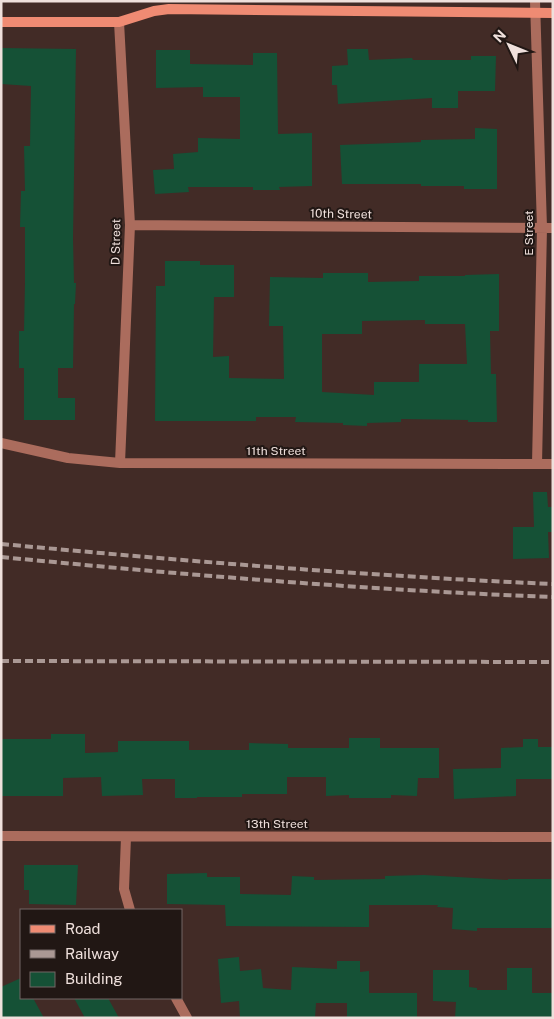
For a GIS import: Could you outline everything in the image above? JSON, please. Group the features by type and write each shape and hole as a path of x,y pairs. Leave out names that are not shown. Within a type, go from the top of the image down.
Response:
{"street":[{"name":"E Street","path":"535,1 548,228 537,464"},
{"path":"1,22 119,22 154,11 169,9 553,13"},
{"name":"D Street","path":"119,22 130,225 120,463"},
{"name":"10th Street","path":"130,225 548,228"},
{"name":"11th Street","path":"1,443 68,458 120,463 553,464"},
{"name":"13th Street","path":"1,836 553,837"},
{"path":"126,837 124,889 130,909"},
{"path":"177,999 187,1018"}],"building":[{"path":"1,48 76,49 73,238 74,283 76,283 73,368 58,368 58,398 75,398 75,420 24,420 24,368 19,368 19,331 24,331 25,227 20,227 21,191 25,191 24,146 30,146 31,86 1,84"},
{"path":"347,49 368,49 369,60 412,58 413,60 471,60 471,56 496,56 495,91 458,91 458,108 432,108 432,98 338,104 337,85 332,85 332,66 348,65"},
{"path":"156,50 190,50 190,64 253,65 253,53 277,53 278,134 312,133 312,186 279,187 280,190 253,190 253,187 188,187 189,192 155,194 153,170 174,169 173,154 198,152 198,138 240,139 240,97 203,97 203,87 156,88"},
{"path":"475,128 497,129 497,189 464,189 464,186 421,186 421,184 342,184 340,145 475,139"},
{"path":"165,261 200,261 200,265 234,265 234,297 214,297 213,357 229,356 229,378 284,379 283,326 269,326 270,277 323,278 323,273 368,273 368,282 419,281 419,276 499,274 499,331 490,331 491,374 496,374 497,422 401,419 401,422 367,423 367,426 343,425 343,423 295,422 296,417 256,417 256,421 155,421 156,286 165,286","holes":["425,320 425,324 465,324 467,364 419,364 419,382 374,382 374,395 322,392 322,334 362,334 362,321"]},
{"path":"533,492 547,492 548,507 553,507 553,532 548,532 549,558 513,559 513,527 534,527"},
{"path":"51,734 85,734 85,753 118,752 118,741 189,741 189,750 249,750 249,743 288,744 288,748 349,748 349,738 380,738 380,748 439,748 439,778 418,778 417,796 391,795 391,798 349,798 349,795 326,796 326,777 287,777 287,794 242,794 242,797 175,798 175,779 142,779 143,795 102,796 101,777 63,778 63,796 1,796 1,739 51,739"},
{"path":"523,739 538,739 538,747 553,747 553,779 516,779 516,796 454,799 453,769 501,768 501,748 523,747"},
{"path":"24,865 78,865 76,905 29,904 29,890 24,890"},
{"path":"207,873 207,877 240,877 240,894 291,895 292,876 314,877 314,880 385,879 385,876 424,875 508,880 553,879 553,928 477,928 477,931 452,929 453,908 437,907 438,905 369,905 369,927 226,926 225,905 167,904 167,874"},
{"path":"239,957 240,971 261,969 263,988 291,990 292,967 337,969 337,961 360,961 360,972 369,971 369,993 417,993 417,1018 347,1018 347,1003 316,1003 315,1018 240,1018 239,1001 221,1003 218,959"},
{"path":"507,968 532,968 532,993 553,993 553,1018 455,1018 456,1002 433,1001 433,970 469,970 469,987 477,988 477,990 507,990"},
{"path":"20,978 20,999 34,999 44,1018 1,1018 1,987"},
{"path":"75,999 109,999 119,1018 85,1018"}],"railway":[{"path":"1,544 277,567 553,584"},
{"path":"1,557 277,581 553,597"},
{"path":"1,661 553,662"}]}
